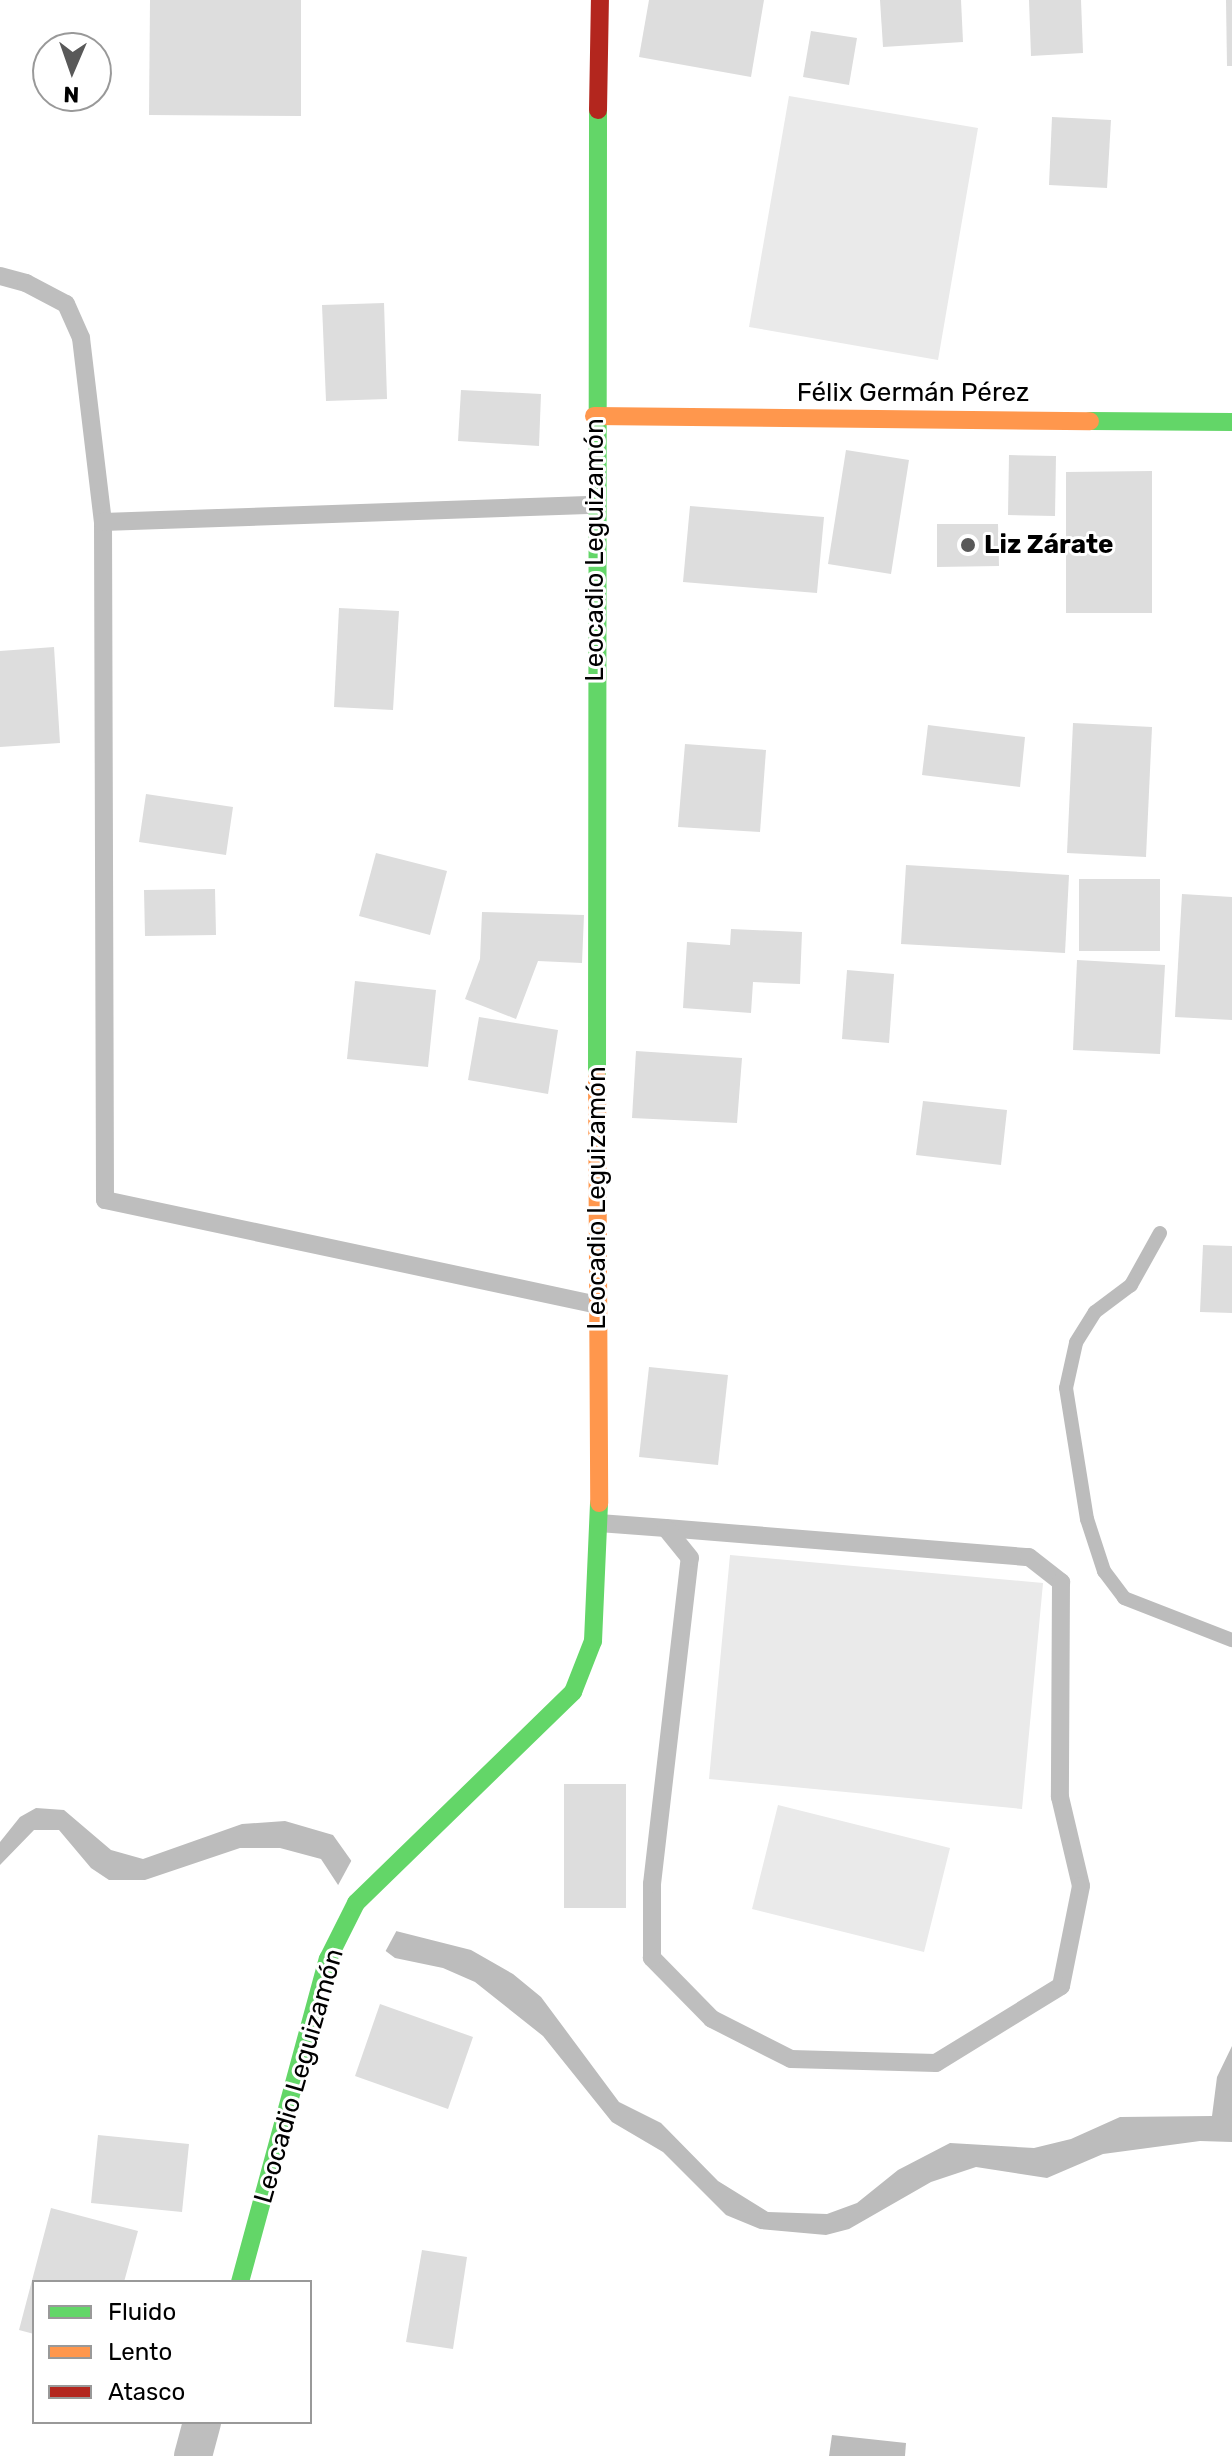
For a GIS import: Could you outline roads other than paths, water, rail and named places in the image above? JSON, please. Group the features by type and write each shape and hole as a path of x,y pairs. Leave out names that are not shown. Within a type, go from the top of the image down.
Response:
{"street":[{"name":"Leocadio Leguizamón","path":"241,2280 328,1959 356,1903 573,1692 593,1641 599,1523 594,416 600,0"},
{"name":"Félix Germán Pérez","path":"594,416 1232,422"},
{"path":"193,2456 201,2424"}],"lane":[{"path":"0,276 26,283 66,304 81,338 103,522 105,1200 598,1305"},
{"path":"103,522 595,505"},
{"path":"599,1523 666,1528 1029,1557 1061,1582 1060,1797 1081,1886 1061,1986 936,2063 791,2059 712,2019 652,1958 652,1884 690,1558 666,1528"}],"waterway":[{"path":"1160,1233 1131,1285 1095,1312 1076,1343 1066,1388 1087,1519 1104,1571 1124,1598 1232,1640"}],"place":[{"name":"Liz Zárate","path":"968,545"}]}
